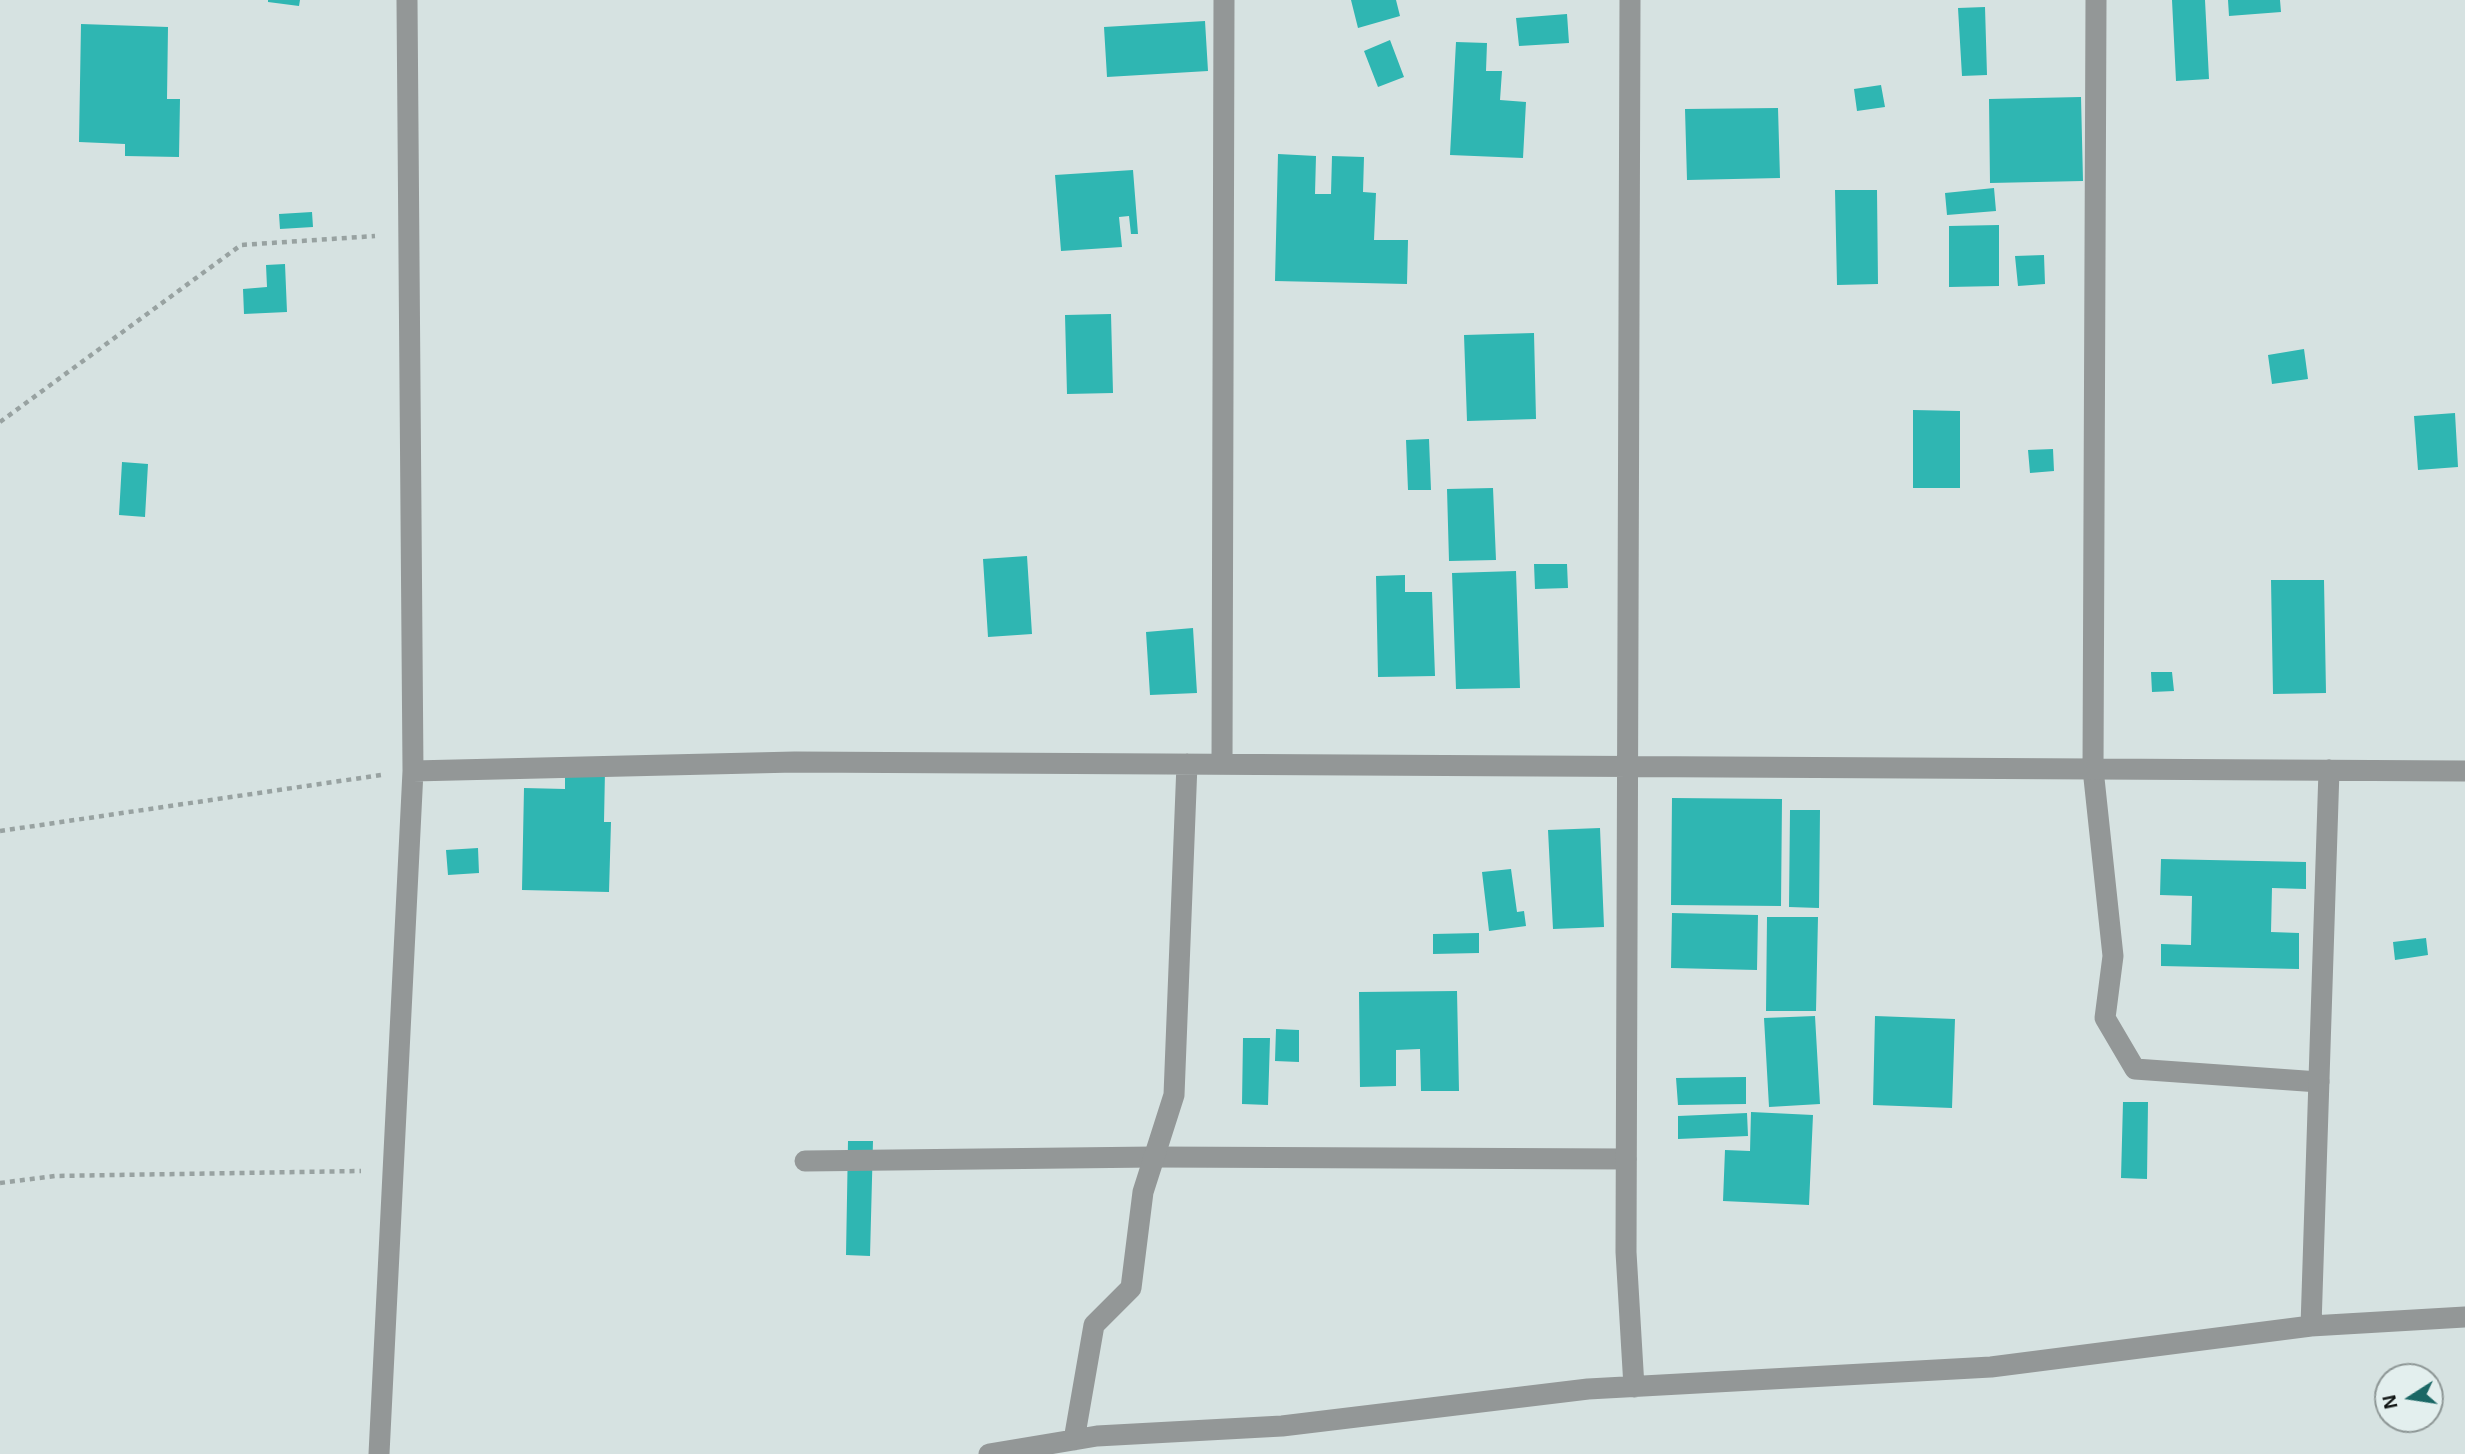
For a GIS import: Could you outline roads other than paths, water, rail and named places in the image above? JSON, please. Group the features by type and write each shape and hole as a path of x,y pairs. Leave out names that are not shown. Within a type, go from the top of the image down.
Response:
{"street":[{"path":"379,1454 413,771 407,0"},
{"path":"1222,764 1224,0"},
{"path":"1630,0 1626,1252 1634,1387"},
{"path":"2096,0 2093,769 2113,956 2105,1018 2135,1069 2319,1082"},
{"path":"413,771 795,762 2465,771"},
{"path":"1074,1440 1094,1325 1131,1287 1143,1192 1174,1095 1186,764"},
{"path":"2311,1326 2329,771"},
{"path":"805,1161 1154,1157 1626,1159"},
{"path":"989,1454 1097,1436 1282,1426 1588,1389 1991,1367 2311,1326 2465,1317"}]}
